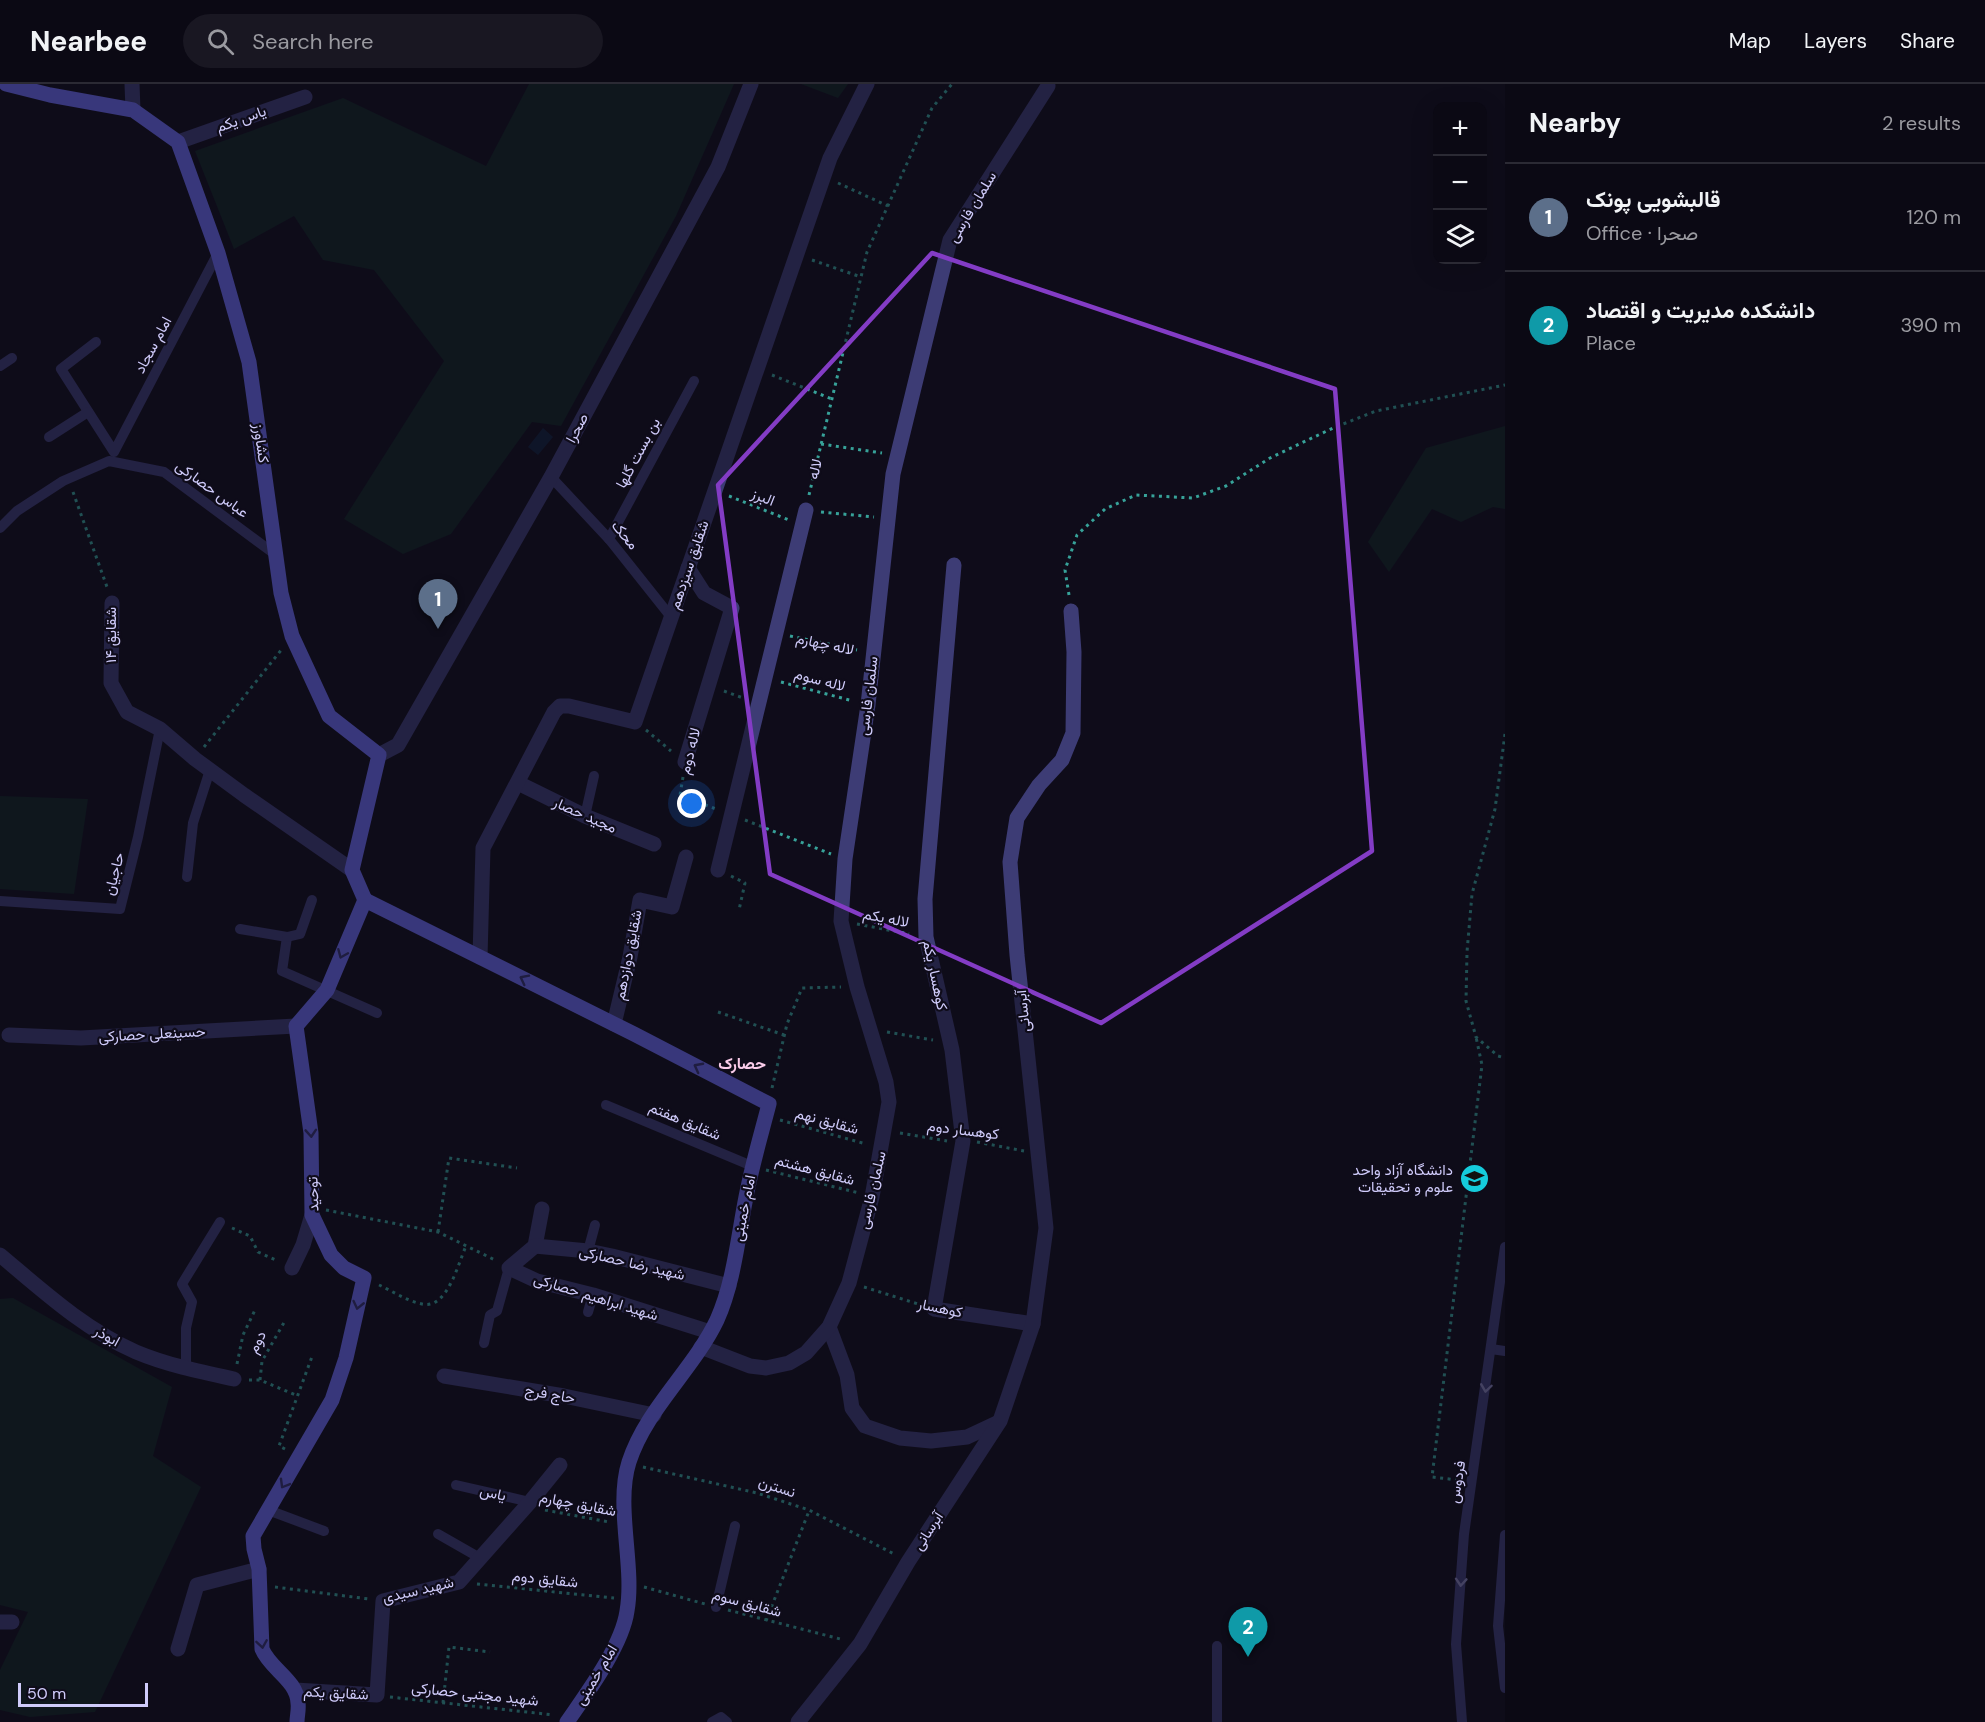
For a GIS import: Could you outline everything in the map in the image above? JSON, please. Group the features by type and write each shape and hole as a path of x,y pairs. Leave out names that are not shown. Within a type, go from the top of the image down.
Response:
{"street":[{"path":"6,84 50,95 133,110 178,142"},
{"path":"132,84 133,110"},
{"name":"صحرا","path":"379,756 398,745 551,477 718,167 751,84"},
{"name":"شقایق سیزدهم","path":"635,722 823,176 867,84"},
{"name":"سلمان فارسی","path":"830,1327 849,1283 872,1197 889,1102 886,1082 857,987 841,921 845,860 868,705 893,474 950,240 1048,86"},
{"name":"یاس یکم","path":"178,142 305,97"},
{"name":"کشاورز","path":"178,142 218,253 249,362 281,593 292,636 330,716 379,756"},
{"path":"718,870 806,510"},
{"name":"کوهسار یکم","path":"934,1309 963,1141 950,1043 926,937 925,899 954,565"},
{"name":"لاله دوم","path":"685,762 732,608 704,593 688,568"},
{"name":"شقایق ۱۴","path":"112,603 111,683 127,712 160,729 195,759 352,870"},
{"name":"آبرسانی","path":"798,1722 860,1644 908,1562 1000,1421 1033,1324 1046,1228 1017,955 1010,862 1017,818 1039,785 1062,760 1073,733 1074,652 1071,612"},
{"path":"480,957 483,848 554,712 560,706 569,706 635,722"},
{"path":"379,756 352,870 365,900 614,1024 767,1110"},
{"name":"مجید حصار","path":"518,783 585,816 654,844"},
{"name":"شقایق دوازدهم","path":"614,1024 630,957 640,900 672,907 686,857"},
{"path":"296,1026 327,990 365,900"},
{"name":"حسینعلی حصارکی","path":"9,1035 81,1038 296,1026"},
{"name":"توحید","path":"296,1026 311,1133 312,1211 331,1256 344,1268 364,1278"},
{"name":"امام خمینی","path":"569,1719 609,1657 621,1632 627,1611 624,1486 628,1464 639,1438 701,1347 717,1319 729,1286 752,1166 767,1110"},
{"path":"509,1268 535,1246 542,1209"},
{"path":"292,1268 303,1245 312,1211"},
{"name":"شهید رضا حصارکی","path":"535,1246 588,1251 729,1286"},
{"name":"ابوذر","path":"0,1255 77,1319 136,1352 186,1368 234,1379"},
{"name":"شهید ابراهیم حصارکی","path":"509,1268 537,1281 593,1295 710,1332"},
{"path":"297,1722 298,1703 295,1690 265,1658 262,1649 259,1569 253,1536 332,1400 346,1358 364,1278"},
{"name":"کوهسار","path":"934,1309 1033,1324"},
{"path":"701,1347 750,1366 766,1368 789,1363 806,1353 830,1327 847,1375 852,1408 866,1426 900,1438 931,1441 967,1437 1000,1421"},
{"name":"حاج فرج","path":"444,1376 564,1396 654,1415"},
{"name":"شهید سیدی","path":"383,1601 459,1582 560,1465"},
{"path":"178,1649 197,1585 259,1569"},
{"path":"377,1695 383,1601"},
{"name":"شقایق یکم","path":"295,1690 377,1695"}],"lane":[{"name":"امام سجاد","path":"88,412 114,452 218,253"},
{"path":"49,437 88,412 61,369 96,342"},
{"path":"0,366 12,358"},
{"name":"بن بست گلها","path":"609,538 694,381"},
{"name":"عباس حصارکی","path":"0,528 17,511 67,479 110,461 164,472 276,555"},
{"name":"محک","path":"551,477 609,538 671,617"},
{"name":"حاجیان","path":"0,901 120,909 138,837 160,729"},
{"path":"187,877 193,823 210,770"},
{"path":"585,816 594,776"},
{"path":"240,929 287,937 300,934 312,900"},
{"path":"287,937 282,971 377,1013"},
{"name":"شقایق هفتم","path":"606,1105 752,1166"},
{"path":"186,1368 186,1328 192,1302 182,1284 220,1222"},
{"path":"588,1251 595,1225"},
{"name":"فردوس","path":"1462,1722 1456,1644 1464,1534 1505,1247"},
{"path":"484,1343 490,1315 497,1311 509,1268"},
{"path":"588,1312 593,1295"},
{"path":"1491,1349 1505,1351"},
{"name":"یاس","path":"456,1485 528,1504"},
{"path":"268,1510 324,1531"},
{"path":"716,1607 735,1526"},
{"path":"438,1534 480,1558"},
{"path":"1505,1535 1498,1626 1505,1683"},
{"path":"1217,1646 1217,1722"},
{"path":"712,1722 721,1717 727,1722"}],"path":[{"name":"لاله","path":"806,510 867,252 932,108 952,84"},
{"path":"823,176 888,207"},
{"path":"796,255 861,277"},
{"path":"757,369 832,399"},
{"path":"1071,612 1065,570 1077,535 1105,509 1136,495 1193,498 1226,486 1270,458 1333,428 1376,411 1505,385"},
{"path":"821,444 898,455"},
{"name":"شقایق ۱۴","path":"67,479 101,566 112,603"},
{"name":"البرز","path":"715,490 802,525"},
{"path":"806,510 888,519"},
{"name":"لاله چهارم","path":"776,633 874,654"},
{"path":"195,759 292,636"},
{"name":"لاله سوم","path":"765,677 868,705"},
{"path":"708,685 758,704"},
{"path":"635,722 685,762"},
{"path":"1472,1482 1432,1477 1482,1065 1466,1001 1472,894 1495,809 1505,734"},
{"name":"لاله دوم","path":"685,762 680,795 845,860"},
{"path":"739,910 745,883"},
{"name":"لاله یکم","path":"841,921 926,937"},
{"path":"767,1110 787,1024 802,988 857,987"},
{"path":"718,1012 784,1035"},
{"path":"870,1029 950,1043"},
{"path":"1476,1037 1498,1056 1505,1058"},
{"name":"شقایق نهم","path":"767,1110 882,1148"},
{"name":"کوهسار دوم","path":"885,1130 925,1138 959,1142 966,1140 1037,1153"},
{"path":"438,1232 449,1158 517,1168"},
{"name":"شقایق هشتم","path":"752,1166 872,1197"},
{"path":"312,1211 438,1232 509,1268"},
{"path":"220,1222 250,1236 258,1252 292,1268"},
{"path":"364,1278 423,1305 439,1302 445,1295 466,1246"},
{"name":"کوهسار","path":"849,1283 934,1309"},
{"path":"234,1379 243,1335 255,1310"},
{"name":"دوم","path":"286,1319 262,1361 260,1380 298,1396"},
{"path":"299,1457 279,1446 313,1354"},
{"name":"نسترن","path":"628,1464 757,1493 809,1510 908,1562"},
{"name":"شقایق چهارم","path":"528,1504 626,1526"},
{"path":"766,1621 809,1510"},
{"name":"شقایق دوم","path":"459,1582 628,1600"},
{"name":"شقایق سوم","path":"628,1582 766,1621 860,1644"},
{"name":"شهید سیدی","path":"260,1586 383,1601"},
{"path":"443,1703 449,1647 490,1652"},
{"name":"شهید مجتبی حصارکی","path":"377,1695 569,1719"}],"highlighted area":[{"path":"932,253 1335,389 1372,851 1101,1023 770,874 718,485"}],"green space":[{"path":"529,84 734,84 676,216 561,426 532,422 451,534 403,554 344,519 444,361 374,270 323,260 294,216 234,249 195,151 343,98 486,166"},
{"path":"801,84 848,84 838,98"},
{"path":"1505,426 1505,509 1493,507 1461,522 1432,509 1389,572 1368,542 1426,448"},
{"path":"0,796 88,799 74,894 0,889"},
{"path":"13,1298 172,1387 153,1456 201,1487 95,1712 30,1717 0,1710 0,1670 28,1612 0,1605 0,1299"}],"water":[{"path":"543,428 553,437 538,455 528,447"}],"place":[{"name":"قالبشویی پونک","path":"438,629"},
{"name":"دانشگاه آزاد واحد علوم و تحقیقات","path":"1474,1179"},
{"name":"دانشکده مدیریت و اقتصاد","path":"1248,1657"}],"district":[{"name":"حصارک","path":"742,1063"}]}
